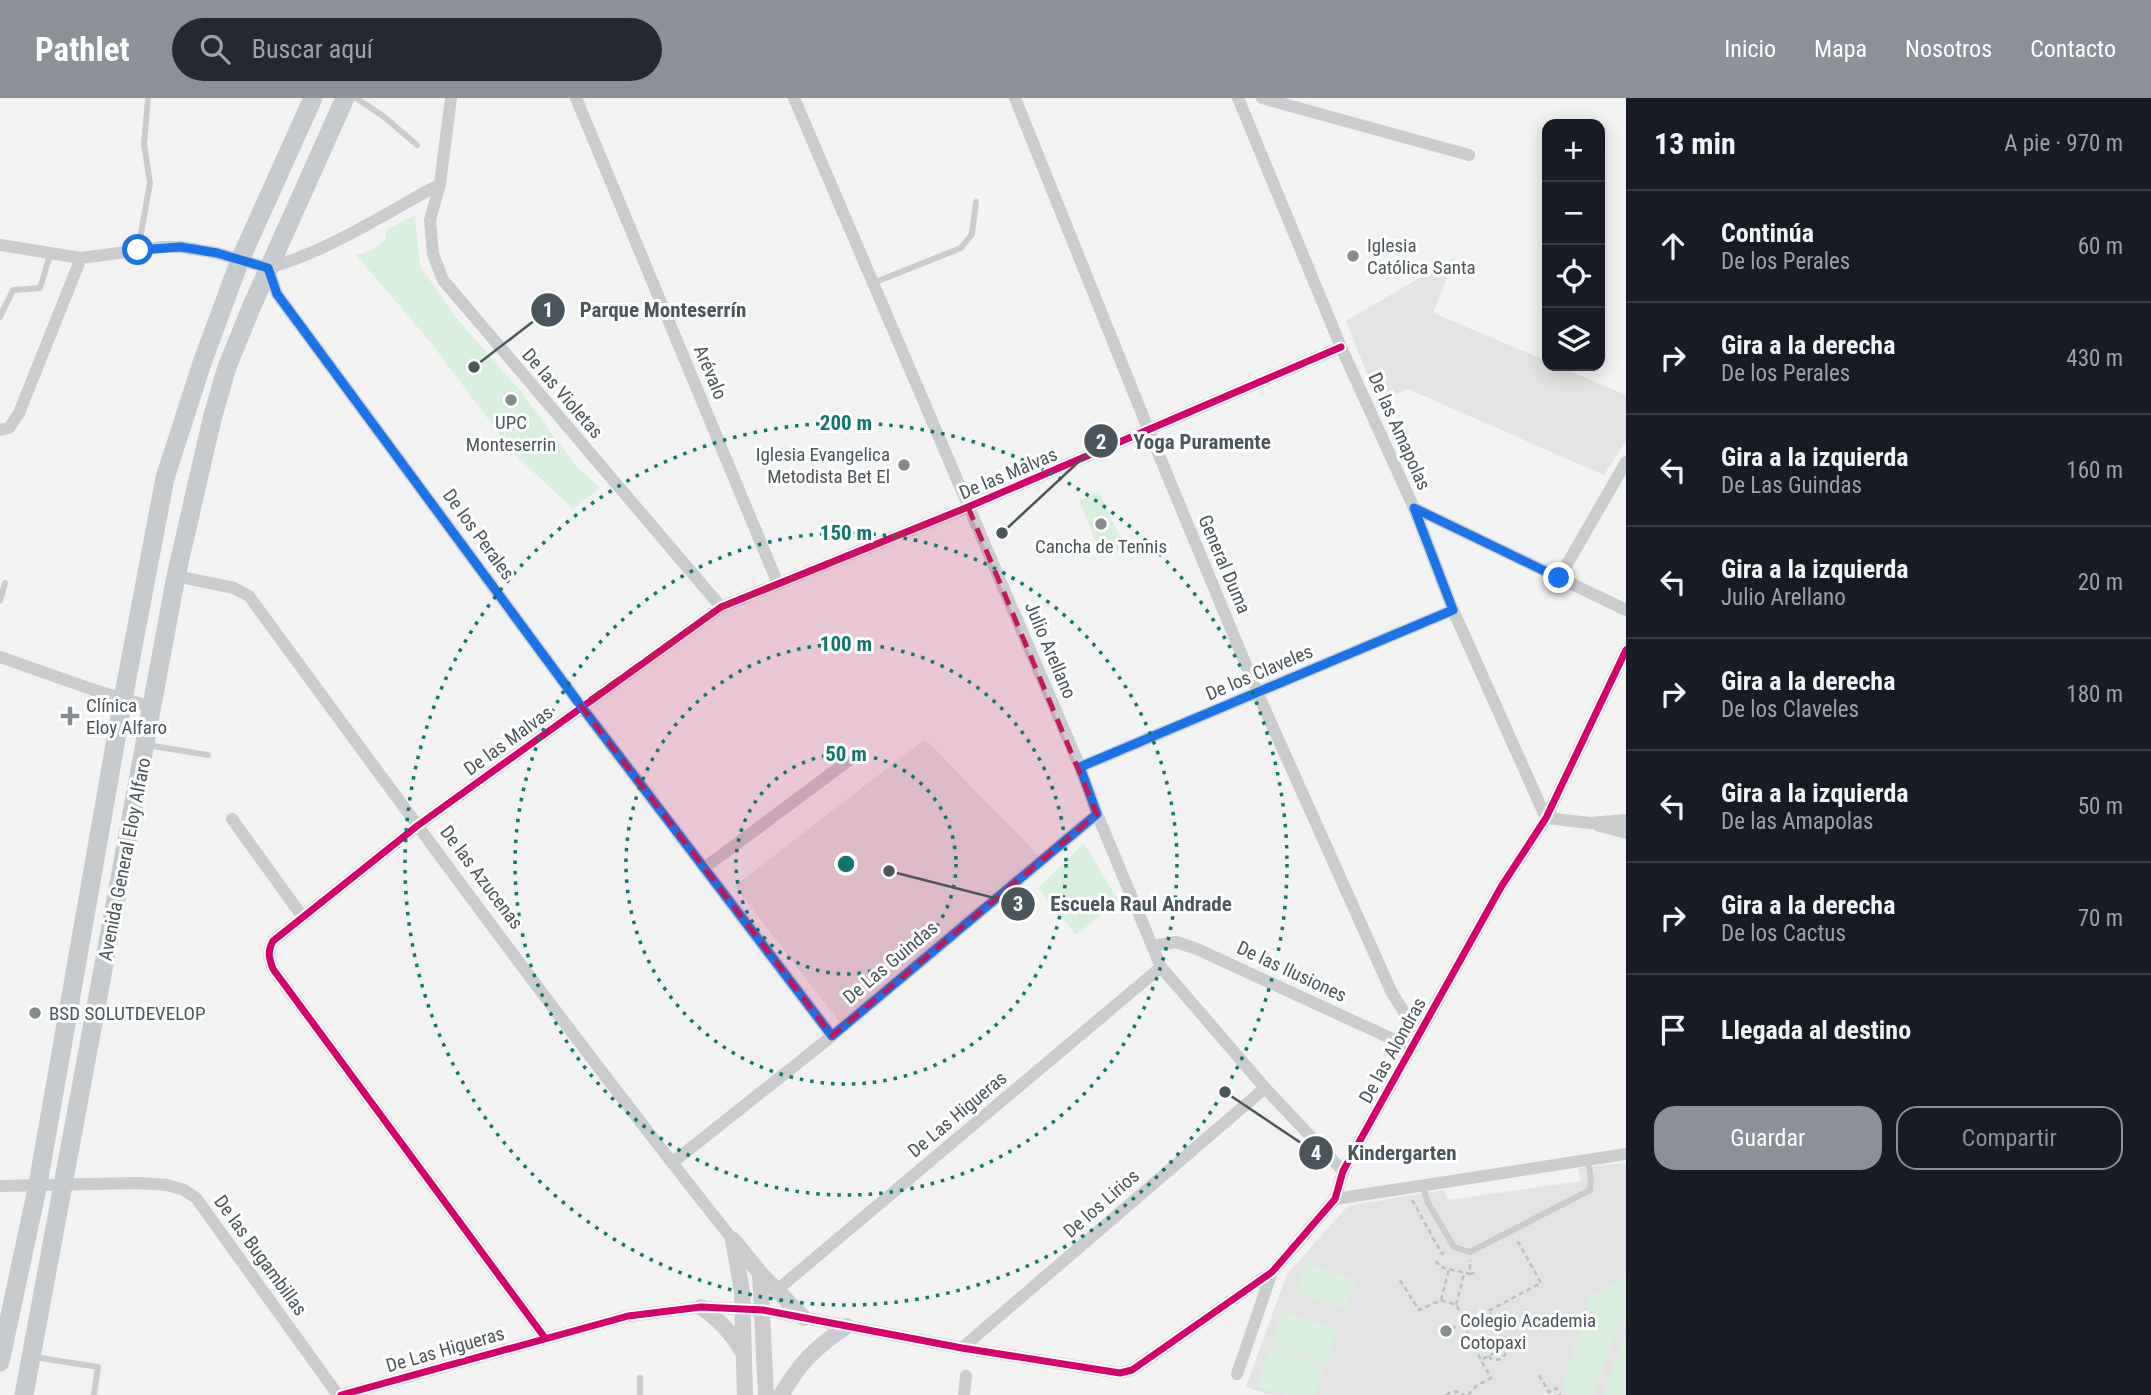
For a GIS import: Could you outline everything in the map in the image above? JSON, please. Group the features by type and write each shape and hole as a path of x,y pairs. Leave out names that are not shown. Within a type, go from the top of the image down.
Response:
{"main road":[{"name":"Avenida General Eloy Alfaro","path":"0,1362 38,1184 123,699 165,478 202,363 240,260 313,98"},
{"name":"Avenida General Eloy Alfaro","path":"24,1395 176,576 212,419 227,367 268,268 345,98"}],"street":[{"name":"De las Violetas","path":"451,98 440,184 430,220 433,254 443,280 721,607"},
{"name":"Arévalo","path":"576,98 778,584"},
{"name":"Julio Arellano","path":"794,98 1080,767 1161,967 1265,1088 1343,1171"},
{"name":"General Duma","path":"1015,98 1258,694 1392,993 1419,1035"},
{"name":"De las Amapolas","path":"1238,98 1340,347 1414,508 1453,610 1546,818"},
{"path":"1262,98 1469,155"},
{"path":"0,245 81,258 181,247 217,253 268,268 316,251 440,184"},
{"path":"0,430 9,428 19,413 81,258"},
{"name":"De los Perales","path":"268,268 277,294 581,706 832,1036"},
{"name":"De las Malvas","path":"545,1338 273,969 269,949 279,934 417,826 721,607 1149,431 1340,347"},
{"path":"1559,578 1626,462"},
{"path":"1414,508 1626,610"},
{"name":"De las Azucenas","path":"176,576 234,588 249,596 417,826 672,1163 760,1273 804,1318"},
{"name":"De los Claveles","path":"1080,767 1453,610"},
{"name":"De las Alondras","path":"847,1326 962,1348 1120,1373 1132,1370 1272,1272 1335,1199 1343,1171 1501,887 1546,818 1626,650"},
{"path":"0,658 152,707"},
{"path":"704,868 848,761"},
{"name":"De Las Guindas","path":"672,1163 832,1036 1097,814"},
{"path":"1546,818 1590,823 1626,834"},
{"path":"232,819 302,916"},
{"path":"1590,823 1626,820"},
{"name":"De las Ilusiones","path":"1152,946 1176,942 1197,949 1412,1048"},
{"name":"De Las Higueras","path":"777,1290 1161,967"},
{"name":"De los Lirios","path":"962,1348 1265,1088"},
{"path":"1335,1199 1626,1154"},
{"name":"De las Bugambillas","path":"0,1186 167,1185 184,1190 196,1198 339,1395"},
{"name":"De las Azucenas","path":"733,1240 740,1274 746,1395"},
{"name":"De las Alondras","path":"1237,1374 1272,1272"},
{"path":"760,1273 766,1395"},
{"path":"701,1307 720,1320 743,1353"},
{"name":"De Las Higueras","path":"339,1395 628,1316 701,1307 742,1308 847,1326"},
{"path":"781,1395 796,1370 819,1345 847,1326"},
{"path":"964,1395 966,1376"}],"lane":[{"path":"138,250 150,183 144,144 148,98"},
{"path":"356,98 383,116 417,145"},
{"path":"873,283 961,248 972,234 976,202"},
{"path":"0,317 13,290 40,288 50,255"},
{"path":"0,601 5,583"},
{"path":"145,744 208,755"},
{"path":"1422,1185 1428,1203 1454,1247 1470,1252 1590,1190 1588,1159"},
{"path":"31,1357 98,1367 94,1395"},
{"path":"640,1378 640,1395"}],"path":[{"path":"1451,1326 1456,1328 1541,1283 1513,1231"},
{"path":"1441,1300 1449,1269"},
{"path":"1469,1274 1476,1272"},
{"path":"1456,1304 1464,1273"},
{"path":"1400,1280 1419,1310 1441,1300 1456,1304 1467,1322"},
{"path":"1489,1311 1507,1346 1505,1355 1499,1360 1489,1356"},
{"path":"1446,1395 1460,1392 1466,1395 1491,1378 1462,1324"},
{"path":"1481,1360 1505,1348"},
{"path":"1539,1375 1549,1392 1556,1388 1560,1395"}],"highlighted area":[{"path":"968,507 1097,814 832,1036 581,706 721,607"}],"shaded area":[{"path":"1455,257 1433,313 1542,359 1542,371 1569,371 1626,395 1626,441 1604,475 1408,389 1378,402 1346,321"},
{"path":"925,739 1039,856 846,1031 735,886"},
{"name":"Colegio Academia Cotopaxi","path":"1626,1163 1626,1395 1270,1395 1246,1387 1287,1274 1348,1206 1444,1190 1448,1200 1581,1181 1578,1168"}],"green space":[{"path":"415,215 420,266 458,320 520,390 576,466 600,488 573,509 515,455 431,343 356,255 370,251 385,240 386,230"},
{"name":"Cancha de Tennis","path":"1099,492 1124,546 1103,558 1079,501"},
{"path":"1084,843 1118,900 1076,935 1038,888"},
{"path":"1305,1264 1356,1280 1346,1309 1296,1293"},
{"path":"1626,1277 1626,1323 1619,1321 1594,1395 1567,1395 1563,1385 1590,1296"},
{"path":"1282,1312 1337,1330 1326,1364 1271,1346"},
{"path":"1622,1340 1626,1341 1626,1395 1604,1395"},
{"path":"1269,1348 1325,1367 1316,1395 1285,1395 1257,1386"}],"cycle path":[{"path":"545,1338 273,969 269,955 273,941 417,826 721,607 968,507 1341,347"},
{"path":"341,1395 628,1316 701,1307 763,1310 962,1348 1120,1373 1132,1370 1272,1272 1335,1199 1343,1171 1501,887 1546,818 1626,650"}],"place":[{"name":"Iglesia Católica Santa","path":"1353,256"},
{"name":"Parque Monteserrín","path":"474,367"},
{"name":"UPC Monteserrin","path":"511,400"},
{"name":"Iglesia Evangelica Metodista Bet El","path":"904,465"},
{"name":"Cancha de Tennis","path":"1101,524"},
{"name":"Yoga Puramente","path":"1002,533"},
{"name":"Clínica Eloy Alfaro","path":"70,716"},
{"name":"Escuela Raul Andrade","path":"889,871"},
{"name":"BSD SOLUTDEVELOP","path":"35,1013"},
{"name":"Kindergarten","path":"1225,1092"},
{"name":"Colegio Academia Cotopaxi","path":"1446,1331"}],"route":[{"path":"138,250 181,247 217,253 268,268 277,294 581,706 832,1036 1097,814 1080,767 1453,610 1414,508 1559,578"}]}
